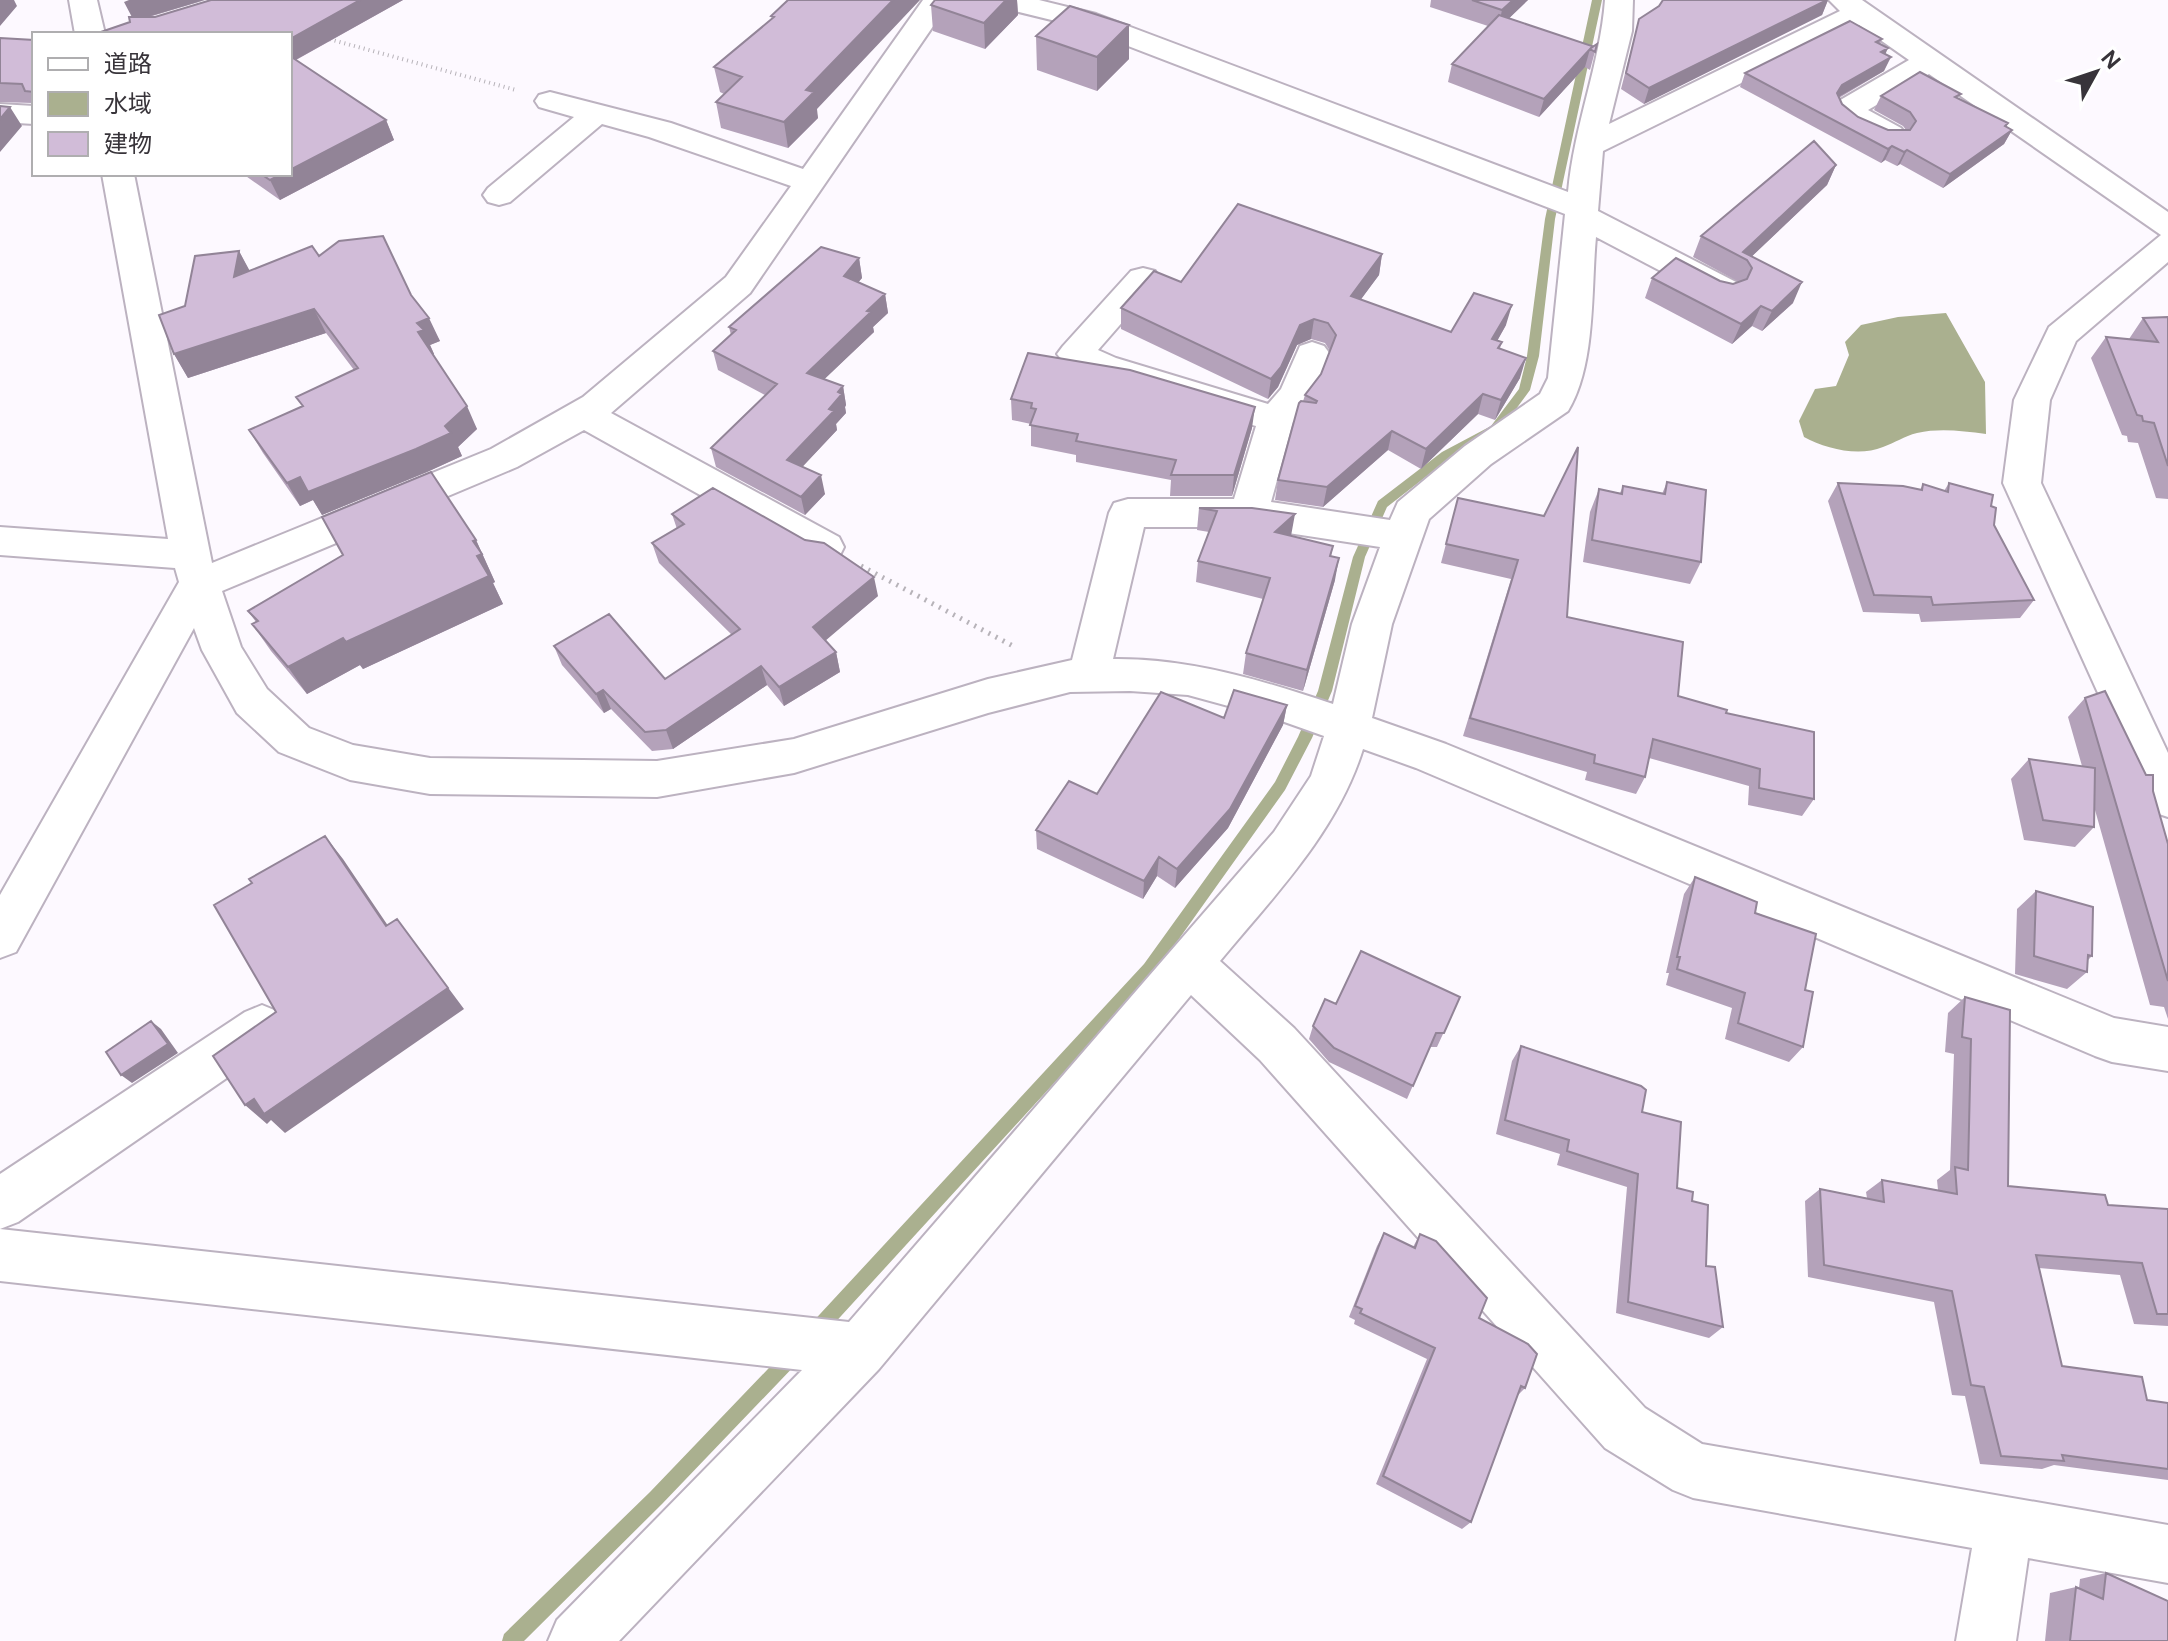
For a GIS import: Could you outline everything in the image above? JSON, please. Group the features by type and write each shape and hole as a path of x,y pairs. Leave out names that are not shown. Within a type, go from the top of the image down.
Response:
{"street":[{"path":"83,0 90,32"},
{"path":"0,541 194,570 504,458 584,414 738,285 937,0"},
{"path":"1004,0 1095,10 1581,212 1724,290"},
{"path":"578,1641 860,1350 1290,845 1331,782 1349,725 1372,624 1412,512 1478,455 1555,402 1566,378 1588,146 1617,31 1619,0"},
{"path":"1588,146 1852,6 2168,227"},
{"path":"1890,135 1848,109 1930,60"},
{"path":"550,101 704,144 810,182"},
{"path":"0,113 32,115"},
{"path":"499,195 597,113"},
{"path":"118,176 194,570 222,650 252,701 294,740 350,762 430,776 657,779 794,756 988,696 1080,676 1188,679 1349,725 1431,756 2112,1040 2168,1049"},
{"path":"2168,244 2061,335 2032,400 2022,483 2168,799"},
{"path":"1143,279 1075,354 1103,367 1276,419"},
{"path":"1249,513 1276,419 1297,393 1312,354"},
{"path":"584,414 825,547"},
{"path":"1080,676 1128,513 1249,513 1403,536"},
{"path":"0,938 194,570"},
{"path":"1190,964 1277,1044 1625,1428 1693,1470 2168,1554"},
{"path":"0,1204 262,1027"},
{"path":"0,1255 860,1350"},
{"path":"1986,1641 2004,1525"}],"path":[{"path":"320,37 550,101"},
{"path":"825,547 1080,676"}],"water":[{"path":"1946,313 1985,382 1986,434 1926,431 1864,451 1832,448 1804,437 1799,421 1815,389 1836,386 1849,355 1845,342 1861,325 1898,317"}],"building":[{"path":"211,0 360,0 292,38 292,32 101,32 130,22 129,17 155,17"},
{"path":"788,0 893,0 806,90 814,92 784,122 716,102 742,77 714,67 774,17 771,16"},
{"path":"935,0 1006,0 984,23 931,5"},
{"path":"1472,0 1513,0 1502,10"},
{"path":"1663,0 1827,0 1649,88 1626,73 1639,19"},
{"path":"1070,6 1129,25 1097,57 1036,36"},
{"path":"1499,15 1591,48 1597,44 1595,52 1590,49 1544,99 1452,64"},
{"path":"1850,21 1882,39 1876,42 1888,48 1881,52 1891,57 1842,85 1837,93 1842,104 1858,117 1888,130 1910,130 1916,121 1910,112 1881,96 1920,72 1961,94 1955,97 2008,123 2005,126 2012,130 1950,174 1907,150 1904,152 1892,146 1888,149 1745,73"},
{"path":"0,38 32,40 32,92 25,91 22,84 0,83"},
{"path":"292,57 386,120 292,169"},
{"path":"0,106 10,107 0,119"},
{"path":"1814,141 1836,165 1743,252 1802,282 1772,311 1761,306 1741,324 1652,278 1676,258 1720,281 1733,284 1747,279 1752,268 1747,260 1701,236"},
{"path":"1238,204 1382,254 1351,296 1451,332 1474,293 1512,305 1492,339 1502,342 1498,348 1526,358 1501,400 1483,394 1426,449 1392,431 1327,487 1278,480 1299,403 1317,401 1305,395 1321,374 1336,335 1328,323 1314,319 1300,325 1281,367 1271,379 1121,308 1154,271 1181,282"},
{"path":"383,236 411,295 429,318 417,323 424,330 418,332 467,406 445,426 451,433 308,492 300,477 287,483 249,430 303,406 296,397 358,368 314,309 174,354 159,315 185,306 195,256 239,251 234,277 312,246 319,256 339,241"},
{"path":"821,247 859,258 844,276 885,294 867,311 871,312 807,373 843,386 838,392 842,394 829,409 834,411 787,460 821,475 801,497 711,448 777,384 713,351 736,330 729,327"},
{"path":"2168,317 2168,466 2154,423 2143,421 2142,416 2137,415 2106,337 2158,342 2143,318"},
{"path":"1028,353 1130,370 1255,407 1234,475 1171,475 1176,460 1076,441 1078,434 1030,425 1036,409 1031,408 1032,403 1011,399"},
{"path":"1578,447 1567,617 1683,642 1678,696 1727,710 1726,713 1814,732 1814,799 1759,788 1760,769 1653,739 1645,777 1594,763 1595,755 1470,718 1518,560 1446,544 1458,498 1544,516"},
{"path":"431,472 476,540 473,541 482,554 477,556 489,576 346,642 343,638 288,667 252,624 258,621 248,611 343,555 322,517"},
{"path":"1667,482 1706,490 1701,562 1592,540 1599,489 1622,494 1623,486 1665,494"},
{"path":"1838,483 1903,486 1922,490 1923,484 1948,492 1949,483 1993,495 1991,506 1996,508 1994,525 2034,600 1933,605 1931,597 1874,595"},
{"path":"713,488 805,540 824,543 874,577 813,627 836,652 779,687 761,666 666,730 645,732 603,690 596,694 554,646 609,614 665,679 740,629 652,543 684,524 672,514"},
{"path":"1199,508 1252,508 1295,514 1275,532 1333,546 1330,556 1339,558 1307,670 1246,653 1270,578 1198,561 1217,511"},
{"path":"1234,690 1287,705 1230,809 1177,869 1159,857 1144,881 1036,830 1069,781 1097,794 1161,692 1224,718"},
{"path":"2105,691 2146,775 2153,775 2153,791 2168,844 2168,981 2085,698"},
{"path":"2029,759 2095,768 2094,827 2043,820"},
{"path":"325,836 386,926 397,919 448,988 264,1114 254,1099 245,1105 213,1056 276,1012 214,905 252,883 249,879"},
{"path":"1695,877 1757,902 1755,913 1816,934 1805,990 1813,992 1803,1047 1738,1023 1745,993 1677,969"},
{"path":"2036,891 2093,907 2092,956 2088,955 2087,972 2034,956"},
{"path":"1361,951 1460,997 1444,1033 1436,1033 1413,1086 1334,1048 1313,1026 1325,999 1336,1004"},
{"path":"1965,997 2010,1010 2008,1186 2105,1195 2108,1205 2168,1209 2168,1314 2157,1314 2142,1263 2036,1255 2062,1366 2142,1377 2147,1400 2168,1403 2168,1469 2062,1455 2064,1461 2001,1456 1984,1387 1971,1385 1952,1291 1824,1265 1820,1189 1884,1202 1882,1180 1957,1194 1955,1167 1968,1170 1971,1039 1962,1037"},
{"path":"151,1021 168,1044 121,1075 106,1052"},
{"path":"1521,1046 1641,1086 1646,1090 1642,1112 1681,1122 1677,1188 1693,1192 1692,1201 1708,1205 1706,1266 1715,1267 1723,1327 1628,1302 1638,1174 1567,1151 1569,1140 1505,1120"},
{"path":"1384,1233 1415,1248 1420,1234 1436,1241 1487,1298 1479,1318 1528,1344 1537,1354 1525,1388 1521,1386 1471,1522 1383,1476 1435,1348 1360,1313 1362,1309 1355,1306"},
{"path":"2106,1573 2168,1601 2168,1641 2070,1641 2076,1587 2103,1599"}],"waterway":[{"path":"814,1333 1149,969 1280,786 1305,738 1325,691 1359,557 1382,504 1446,455 1495,429 1524,390 1533,356 1550,219 1597,0"},
{"path":"511,1641 656,1498 794,1354"}]}
